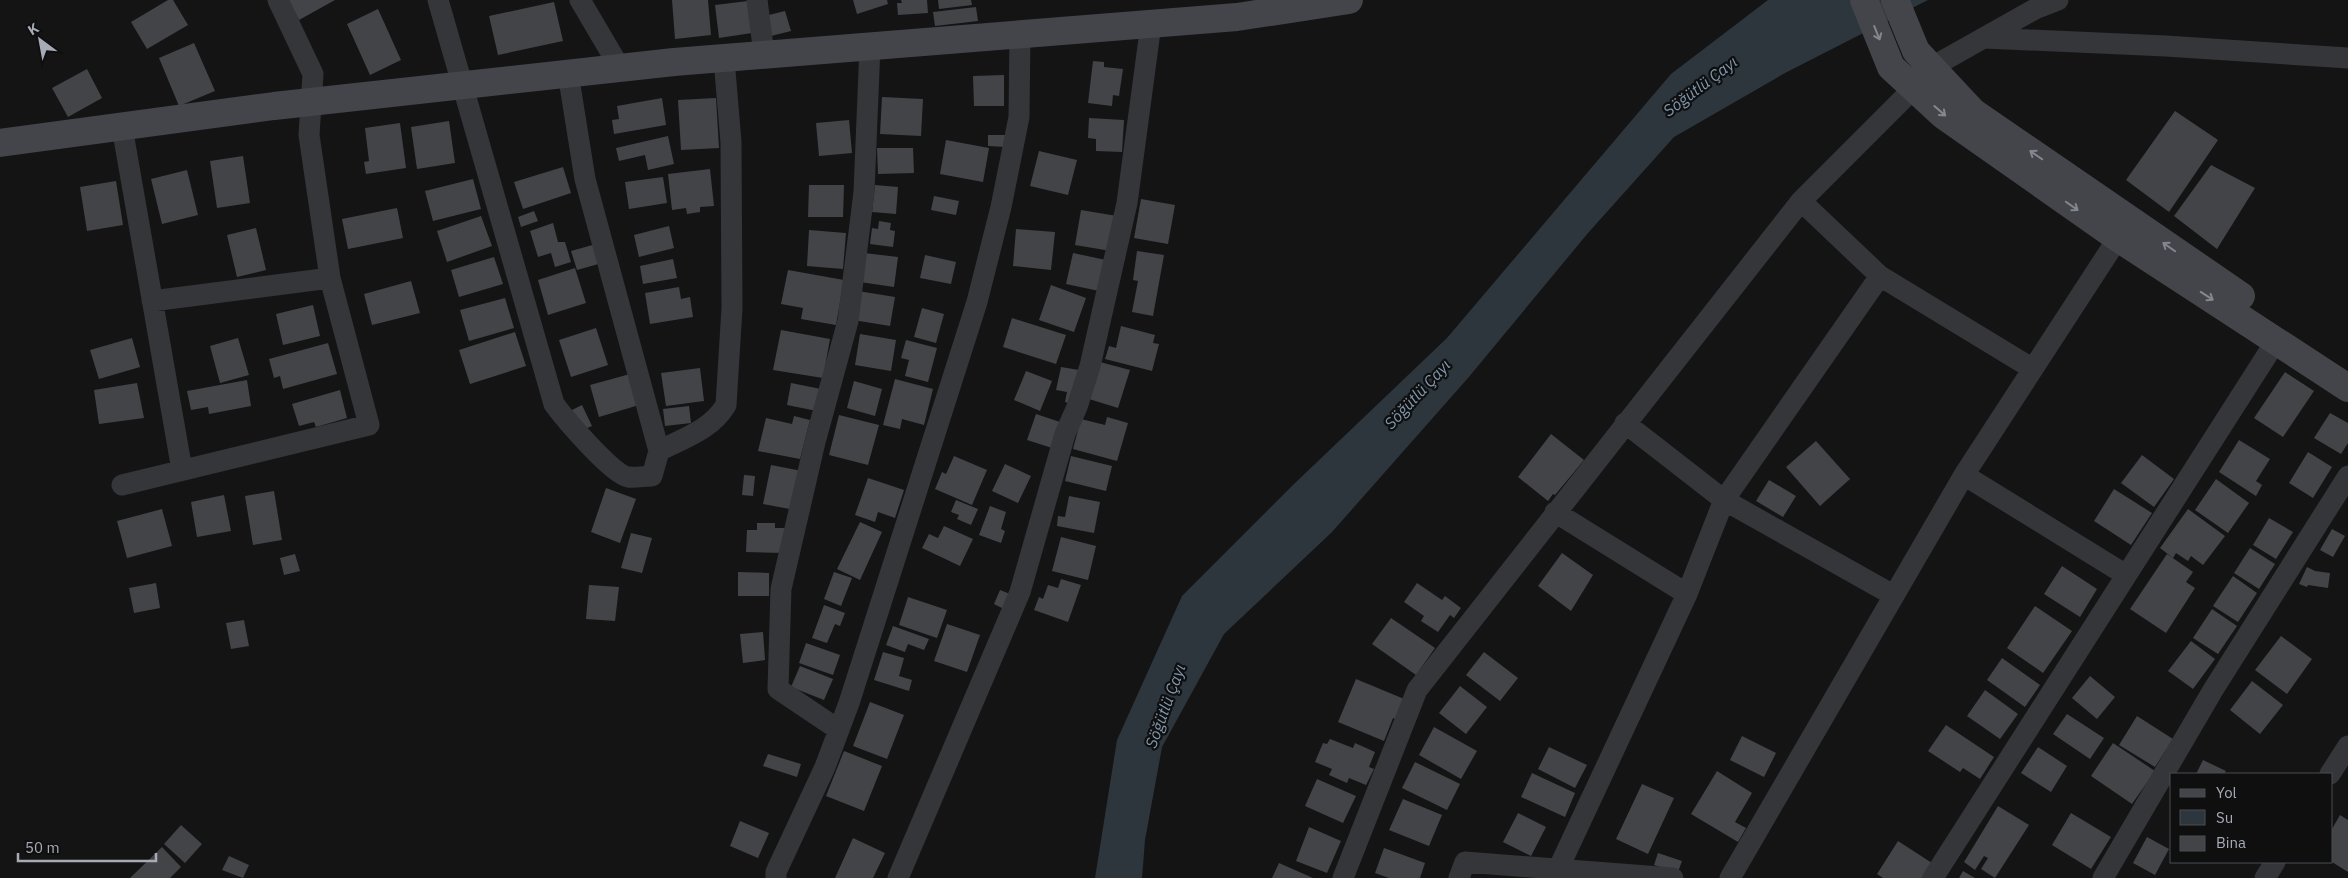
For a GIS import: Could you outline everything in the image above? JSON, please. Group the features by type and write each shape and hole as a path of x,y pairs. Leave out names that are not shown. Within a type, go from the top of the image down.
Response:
{"street":[{"path":"122,485 369,425 330,278 309,135 312,74 278,0"},
{"path":"438,0 554,404 576,432 616,470 628,477 652,476 659,451 585,179 568,73"},
{"path":"580,0 620,68"},
{"path":"757,0 764,54"},
{"path":"0,143 310,102 568,73 764,54 1237,17 1349,0"},
{"path":"1864,0 1891,67 1943,115 2118,238 2348,388"},
{"path":"1895,0 1924,59 1974,112 2260,310 2348,382"},
{"path":"1924,59 1984,38 2035,10 2058,0"},
{"path":"898,878 1020,592 1065,434 1077,407 1090,366 1127,204 1151,24"},
{"path":"776,878 776,872 825,767 839,730 977,302 1019,117 1020,34"},
{"path":"1984,38 2166,46 2348,58"},
{"path":"839,730 778,689 781,589 815,442 848,320 864,192 870,46"},
{"path":"659,451 709,426 718,418 726,405 732,308 731,142 724,59"},
{"path":"1343,878 1417,690 1800,201 1914,88"},
{"path":"122,127 182,470"},
{"path":"1800,201 1880,276 2033,369"},
{"path":"1730,878 1964,475 2118,238"},
{"path":"1556,874 1687,594 1724,500 1880,276"},
{"path":"152,301 330,278"},
{"path":"1933,878 2276,341"},
{"path":"1625,424 1724,500 1893,595"},
{"path":"1964,475 2126,575"},
{"path":"2103,878 2213,690 2348,476"},
{"path":"1555,512 1687,594"},
{"path":"2331,773 2348,746"},
{"path":"1459,878 1465,862 1556,874 1672,878"},
{"path":"2265,878 2274,863"}],"water":[{"name":"Söğütlü Çayı","path":"1768,0 1928,0 1785,73 1674,137 1588,233 1468,378 1332,532 1224,634 1162,747 1145,840 1142,878 1095,878 1117,740 1182,596 1294,484 1447,338 1671,74"}],"building":[{"path":"168,0 173,0 188,25 147,49 131,22"},
{"path":"288,0 335,0 299,20"},
{"path":"672,0 708,0 711,35 675,39"},
{"path":"853,0 887,0 888,4 857,14"},
{"path":"901,0 927,0 928,13 898,15 897,3 902,3"},
{"path":"938,0 971,0 972,5 939,9"},
{"path":"748,1 752,33 719,38 715,5"},
{"path":"554,2 563,41 498,55 489,16"},
{"path":"976,7 978,21 935,26 933,12"},
{"path":"378,9 401,60 370,75 347,24"},
{"path":"785,11 791,31 771,36 765,16"},
{"path":"194,43 215,91 179,106 159,58"},
{"path":"1093,61 1104,62 1104,67 1123,69 1119,96 1113,95 1112,106 1088,103"},
{"path":"87,69 102,98 68,117 52,88"},
{"path":"1004,75 1004,106 974,106 973,76"},
{"path":"882,97 923,99 921,136 880,134"},
{"path":"662,98 666,125 614,134 612,120 619,119 617,106"},
{"path":"716,98 719,148 681,150 678,100"},
{"path":"2175,111 2218,140 2169,212 2126,180"},
{"path":"1089,118 1124,120 1122,152 1096,151 1096,139 1088,138"},
{"path":"849,120 852,153 819,156 816,123"},
{"path":"449,121 455,163 417,169 411,127"},
{"path":"400,123 406,168 366,174 364,162 369,161 365,128"},
{"path":"988,135 1006,135 1006,147 988,146"},
{"path":"668,136 674,164 648,170 645,155 619,161 616,148"},
{"path":"946,140 989,148 983,182 940,174"},
{"path":"877,148 913,148 914,173 878,174"},
{"path":"1039,151 1077,160 1068,195 1030,186"},
{"path":"243,156 250,203 217,208 210,161"},
{"path":"2211,165 2255,188 2217,249 2174,216"},
{"path":"563,167 571,193 523,209 514,182"},
{"path":"710,169 714,206 700,207 700,212 687,214 686,208 672,210 668,174"},
{"path":"187,170 198,215 162,224 151,179"},
{"path":"663,177 667,203 629,209 625,182"},
{"path":"473,179 481,209 433,221 425,191"},
{"path":"116,181 123,225 87,231 80,187"},
{"path":"809,185 844,185 843,217 808,217"},
{"path":"875,185 898,187 896,214 872,212"},
{"path":"934,196 959,201 956,215 931,210"},
{"path":"1141,199 1175,205 1168,244 1134,238"},
{"path":"397,208 403,238 348,249 342,219"},
{"path":"1081,210 1117,216 1111,251 1075,245"},
{"path":"534,211 538,221 521,227 518,217"},
{"path":"481,216 492,246 447,262 437,231"},
{"path":"879,221 891,223 890,230 895,231 893,247 870,244 872,228 878,229"},
{"path":"553,223 558,242 565,242 571,262 555,267 551,253 538,257 530,231"},
{"path":"669,226 674,248 639,257 634,235"},
{"path":"256,228 266,270 237,277 227,235"},
{"path":"1016,229 1055,232 1051,270 1013,266"},
{"path":"809,230 846,233 843,269 807,266"},
{"path":"596,244 602,263 577,270 571,251"},
{"path":"1137,251 1164,255 1153,316 1132,312 1138,281 1133,280"},
{"path":"864,253 898,257 894,287 860,282"},
{"path":"1073,253 1106,260 1099,291 1066,284"},
{"path":"925,255 956,262 951,284 920,278"},
{"path":"494,257 503,284 459,297 451,270"},
{"path":"673,259 677,278 643,284 640,266"},
{"path":"575,268 586,303 548,315 538,280"},
{"path":"788,270 844,280 836,325 801,319 803,308 781,304"},
{"path":"411,281 420,313 372,325 364,294"},
{"path":"1051,285 1086,298 1074,332 1039,320"},
{"path":"679,287 681,299 690,297 693,317 650,324 645,293"},
{"path":"858,291 895,297 890,326 853,320"},
{"path":"505,298 514,328 469,341 460,310"},
{"path":"313,305 320,336 283,345 276,314"},
{"path":"922,308 944,314 936,343 914,337"},
{"path":"1012,318 1066,335 1056,364 1003,347"},
{"path":"1121,326 1155,335 1153,343 1159,344 1152,371 1105,359 1109,346 1116,348"},
{"path":"596,328 608,365 571,377 559,340"},
{"path":"781,330 830,339 823,378 773,370"},
{"path":"515,332 526,366 470,384 459,350"},
{"path":"860,334 896,340 891,371 855,365"},
{"path":"132,338 140,367 99,379 90,350"},
{"path":"238,338 249,375 220,383 210,346"},
{"path":"906,340 937,348 928,382 905,376 909,360 901,358"},
{"path":"328,343 337,374 283,389 280,376 274,378 269,359"},
{"path":"1100,362 1130,370 1118,408 1089,399"},
{"path":"1061,367 1079,370 1072,404 1065,402 1067,392 1056,390"},
{"path":"700,368 704,401 666,406 661,373"},
{"path":"1026,371 1052,381 1040,411 1014,400"},
{"path":"2285,372 2314,391 2283,437 2254,418"},
{"path":"630,374 639,405 599,417 590,385"},
{"path":"895,379 933,389 924,425 902,419 900,429 883,425"},
{"path":"247,380 251,406 209,414 208,407 191,410 187,391"},
{"path":"854,381 882,389 875,416 847,408"},
{"path":"137,383 144,418 99,424 94,390"},
{"path":"791,383 821,389 817,411 787,405"},
{"path":"340,390 347,418 316,427 314,422 299,426 292,404"},
{"path":"582,405 592,426 580,431 570,411"},
{"path":"689,406 691,423 665,426 663,409"},
{"path":"2330,413 2348,423 2348,443 2341,454 2314,438"},
{"path":"1036,414 1060,422 1052,448 1027,440"},
{"path":"839,415 879,425 868,465 829,455"},
{"path":"794,416 810,420 800,459 758,451 766,418 792,424"},
{"path":"1107,417 1128,423 1117,461 1073,449 1081,419 1105,425"},
{"path":"1551,434 1584,460 1548,501 1518,477"},
{"path":"2239,440 2270,459 2256,481 2262,485 2256,496 2219,472"},
{"path":"1816,441 1850,479 1820,506 1786,467"},
{"path":"2308,452 2332,467 2313,498 2289,483"},
{"path":"2142,455 2174,479 2154,507 2121,483"},
{"path":"954,456 987,470 972,505 935,489 942,472 946,474"},
{"path":"1071,456 1112,466 1106,491 1065,481"},
{"path":"1005,464 1031,476 1018,503 992,491"},
{"path":"771,465 802,471 795,510 763,504"},
{"path":"744,475 755,476 753,496 742,495"},
{"path":"868,478 904,490 895,518 878,512 875,522 855,515"},
{"path":"2216,479 2249,503 2228,533 2195,510"},
{"path":"1769,480 1796,496 1783,517 1756,501"},
{"path":"606,488 636,499 620,543 591,532"},
{"path":"2114,489 2152,513 2131,545 2094,521"},
{"path":"274,491 282,540 253,545 245,496"},
{"path":"224,495 231,531 197,537 191,502"},
{"path":"1069,496 1100,502 1094,533 1057,526 1058,516 1065,517"},
{"path":"956,500 978,509 971,525 957,519 959,515 951,512"},
{"path":"990,506 1006,512 1001,529 1005,531 1001,543 979,535"},
{"path":"162,509 172,546 127,558 117,521"},
{"path":"2188,509 2225,536 2203,565 2191,556 2188,561 2176,553 2173,558 2160,548"},
{"path":"2269,518 2293,532 2276,559 2253,545"},
{"path":"860,522 882,532 860,580 837,569"},
{"path":"757,523 775,523 775,528 786,528 785,553 746,552 747,530 757,530"},
{"path":"944,526 973,539 960,566 922,548 929,534 938,538"},
{"path":"2332,529 2345,536 2333,557 2320,550"},
{"path":"631,533 652,538 642,573 621,568"},
{"path":"1061,537 1096,546 1088,580 1052,571"},
{"path":"2250,548 2275,564 2259,589 2234,573"},
{"path":"1562,553 1593,575 1571,611 1538,586"},
{"path":"295,554 300,571 284,575 280,558"},
{"path":"2167,554 2193,572 2186,582 2195,588 2166,633 2130,609"},
{"path":"2062,566 2097,589 2080,617 2044,594"},
{"path":"2307,567 2315,571 2330,573 2328,588 2308,585 2307,587 2299,584"},
{"path":"738,572 769,573 769,596 738,596"},
{"path":"834,572 852,578 841,606 824,599"},
{"path":"2233,576 2257,593 2238,622 2213,606"},
{"path":"1061,579 1081,585 1068,622 1034,610 1039,597 1043,599 1048,585 1058,588"},
{"path":"156,583 160,608 134,613 129,588"},
{"path":"1417,583 1442,600 1445,596 1461,608 1454,618 1450,615 1438,632 1421,621 1424,616 1404,602"},
{"path":"589,585 619,587 615,621 586,619"},
{"path":"1000,590 1010,594 1004,609 994,604"},
{"path":"908,597 947,610 937,638 899,625"},
{"path":"824,605 845,613 840,626 835,624 827,643 812,638"},
{"path":"2035,606 2072,631 2043,673 2007,648"},
{"path":"2212,609 2237,626 2218,654 2193,638"},
{"path":"1391,618 1435,648 1416,675 1372,644"},
{"path":"244,620 249,646 231,649 226,623"},
{"path":"947,624 980,635 967,672 934,661"},
{"path":"893,626 929,639 924,650 908,644 905,652 886,645"},
{"path":"763,632 765,660 743,663 740,634"},
{"path":"2281,636 2312,659 2287,694 2255,670"},
{"path":"2191,641 2215,659 2193,689 2168,671"},
{"path":"806,643 840,655 833,675 799,663"},
{"path":"883,652 904,658 899,676 912,680 909,691 874,680"},
{"path":"1484,652 1518,678 1500,701 1466,675"},
{"path":"2002,658 2040,685 2025,707 1987,680"},
{"path":"800,666 833,679 824,700 791,687"},
{"path":"2090,676 2115,697 2097,719 2072,698"},
{"path":"1356,679 1409,701 1401,721 1393,718 1384,741 1338,722"},
{"path":"2252,681 2283,705 2260,734 2230,710"},
{"path":"1460,686 1487,707 1466,734 1439,713"},
{"path":"1985,690 2018,714 2000,739 1967,716"},
{"path":"870,702 904,715 887,759 853,746"},
{"path":"2067,714 2104,738 2090,759 2053,734"},
{"path":"2137,716 2173,739 2155,767 2119,745"},
{"path":"1946,725 1994,757 1980,779 1963,768 1960,772 1928,751"},
{"path":"1434,727 1477,751 1461,779 1419,755"},
{"path":"1742,736 1776,753 1764,777 1730,760"},
{"path":"1330,739 1353,748 1355,743 1375,752 1369,767 1374,769 1366,785 1349,778 1347,783 1329,775 1332,769 1315,762 1323,743 1327,744"},
{"path":"2113,743 2155,771 2132,804 2091,776"},
{"path":"1549,747 1587,765 1575,788 1538,769"},
{"path":"2038,747 2067,766 2051,792 2021,773"},
{"path":"844,751 882,766 864,811 826,796"},
{"path":"768,754 801,764 797,777 763,766"},
{"path":"2203,760 2226,771 2225,773 2196,773"},
{"path":"1415,762 1460,784 1447,810 1402,788"},
{"path":"1717,771 1752,793 1735,822 1746,828 1738,842 1691,814"},
{"path":"1532,773 1575,793 1565,817 1521,797"},
{"path":"1317,779 1356,796 1343,823 1305,806"},
{"path":"1642,784 1674,798 1648,854 1616,839"},
{"path":"1403,799 1442,815 1429,846 1389,830"},
{"path":"1998,806 2029,825 1995,878 1981,869 1988,858 1984,856 1975,870 1964,862"},
{"path":"1518,813 1546,827 1531,856 1503,842"},
{"path":"2071,813 2111,837 2091,869 2052,845"},
{"path":"2340,815 2348,820 2348,872 2333,863 2333,827"},
{"path":"740,821 769,833 758,858 730,846"},
{"path":"181,825 202,844 185,863 164,844"},
{"path":"1309,827 1341,841 1327,873 1296,861"},
{"path":"2147,837 2169,849 2155,875 2133,863"},
{"path":"853,838 885,853 873,878 835,878"},
{"path":"1898,841 1932,863 1922,878 1883,878 1877,874"},
{"path":"162,847 181,867 170,878 130,878"},
{"path":"1384,848 1425,863 1420,878 1389,878 1375,873"},
{"path":"1658,853 1682,861 1678,872 1654,865"},
{"path":"229,856 249,865 243,878 222,870"},
{"path":"1279,863 1313,878 1272,878"},
{"path":"1963,871 1975,878 1959,878"}]}
